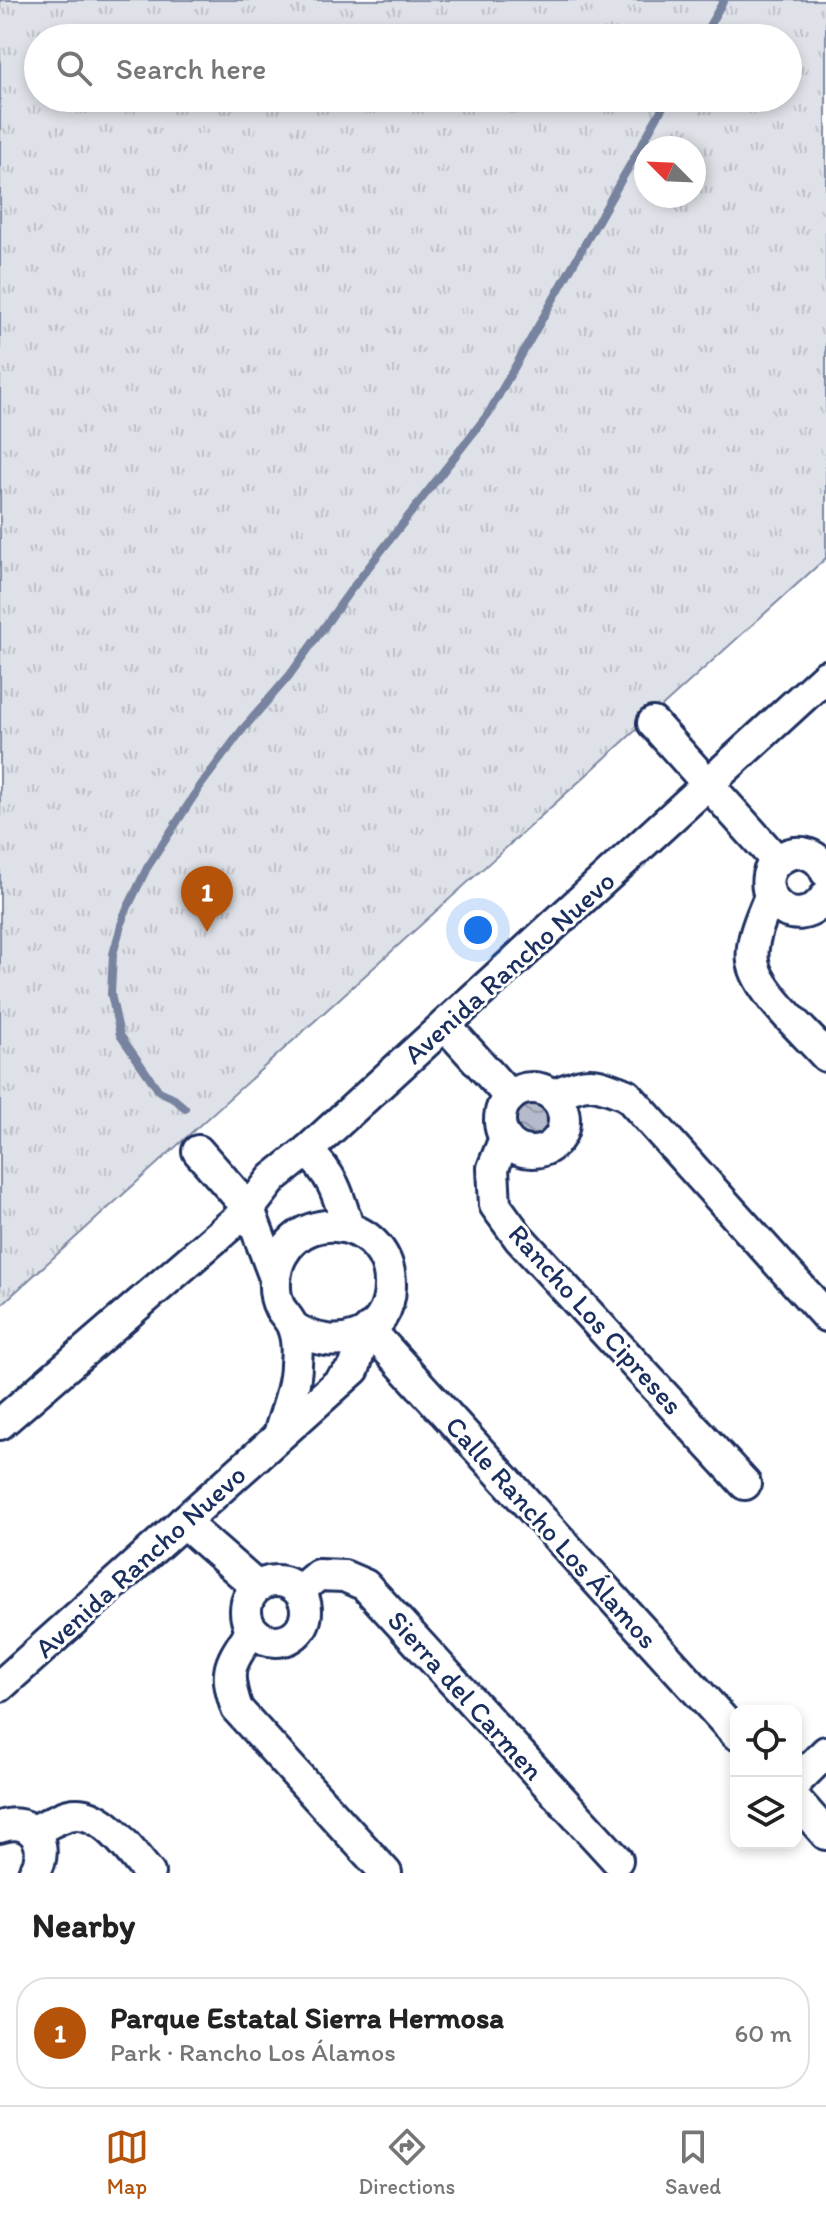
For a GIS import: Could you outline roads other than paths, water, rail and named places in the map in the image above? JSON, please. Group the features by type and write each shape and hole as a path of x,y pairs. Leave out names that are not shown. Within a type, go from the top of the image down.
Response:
{"street":[{"name":"Avenida Rancho Nuevo","path":"0,1424 249,1209 273,1178 307,1151 826,676"},
{"path":"653,723 777,861"},
{"path":"822,861 802,853 788,854 777,861 770,871 767,884 770,896 778,907 791,914 805,913 818,907 826,896"},
{"path":"770,896 755,933 753,963 765,987 826,1056"},
{"path":"445,1025 510,1097 523,1088 539,1088 553,1095 562,1106 565,1119 562,1133 554,1144 542,1151 528,1152 515,1147 505,1138"},
{"path":"553,1095 583,1083 602,1085 627,1095 826,1316"},
{"name":"Rancho Los Cipreses","path":"510,1097 502,1109 500,1124 505,1138 493,1168 495,1205 519,1238 745,1484"},
{"path":"198,1151 249,1209 275,1278 278,1305 293,1327 308,1337 324,1342 341,1342 363,1333 383,1313 390,1293 390,1272 382,1252 367,1236 348,1227 323,1226 300,1236 282,1254 275,1278"},
{"path":"307,1151 323,1166 335,1185 348,1227"},
{"path":"279,1435 297,1367 293,1327"},
{"name":"Avenida Rancho Nuevo","path":"0,1686 354,1369 363,1333"},
{"name":"Calle Rancho Los Álamos","path":"363,1333 730,1728"},
{"path":"183,1522 257,1587"},
{"name":"Sierra del Carmen","path":"299,1591 318,1575 344,1576 365,1585 617,1860"},
{"path":"271,1580 287,1582 299,1591 306,1603 306,1617 300,1629 290,1638 276,1642 252,1630 246,1615 247,1599 257,1587 271,1580"},
{"path":"252,1630 232,1661 229,1684 237,1709 386,1873"},
{"path":"801,1777 826,1752"},
{"path":"802,1807 826,1834"},
{"path":"33,1831 70,1814 87,1815 107,1827 149,1873"},
{"path":"0,1827 14,1823 33,1831 42,1851 41,1863 34,1873"}],"water":[{"path":"530,1103 543,1108 548,1121 543,1134 530,1139 517,1134 512,1121 517,1108"}],"waterway":[{"path":"710,24 724,0"},
{"path":"185,1108 159,1091 120,1035 111,994 113,954 124,915 147,868 201,785 242,730 289,676 350,591 488,414 660,112"}],"place":[{"name":"Parque Estatal Sierra Hermosa","path":"207,932"}]}
